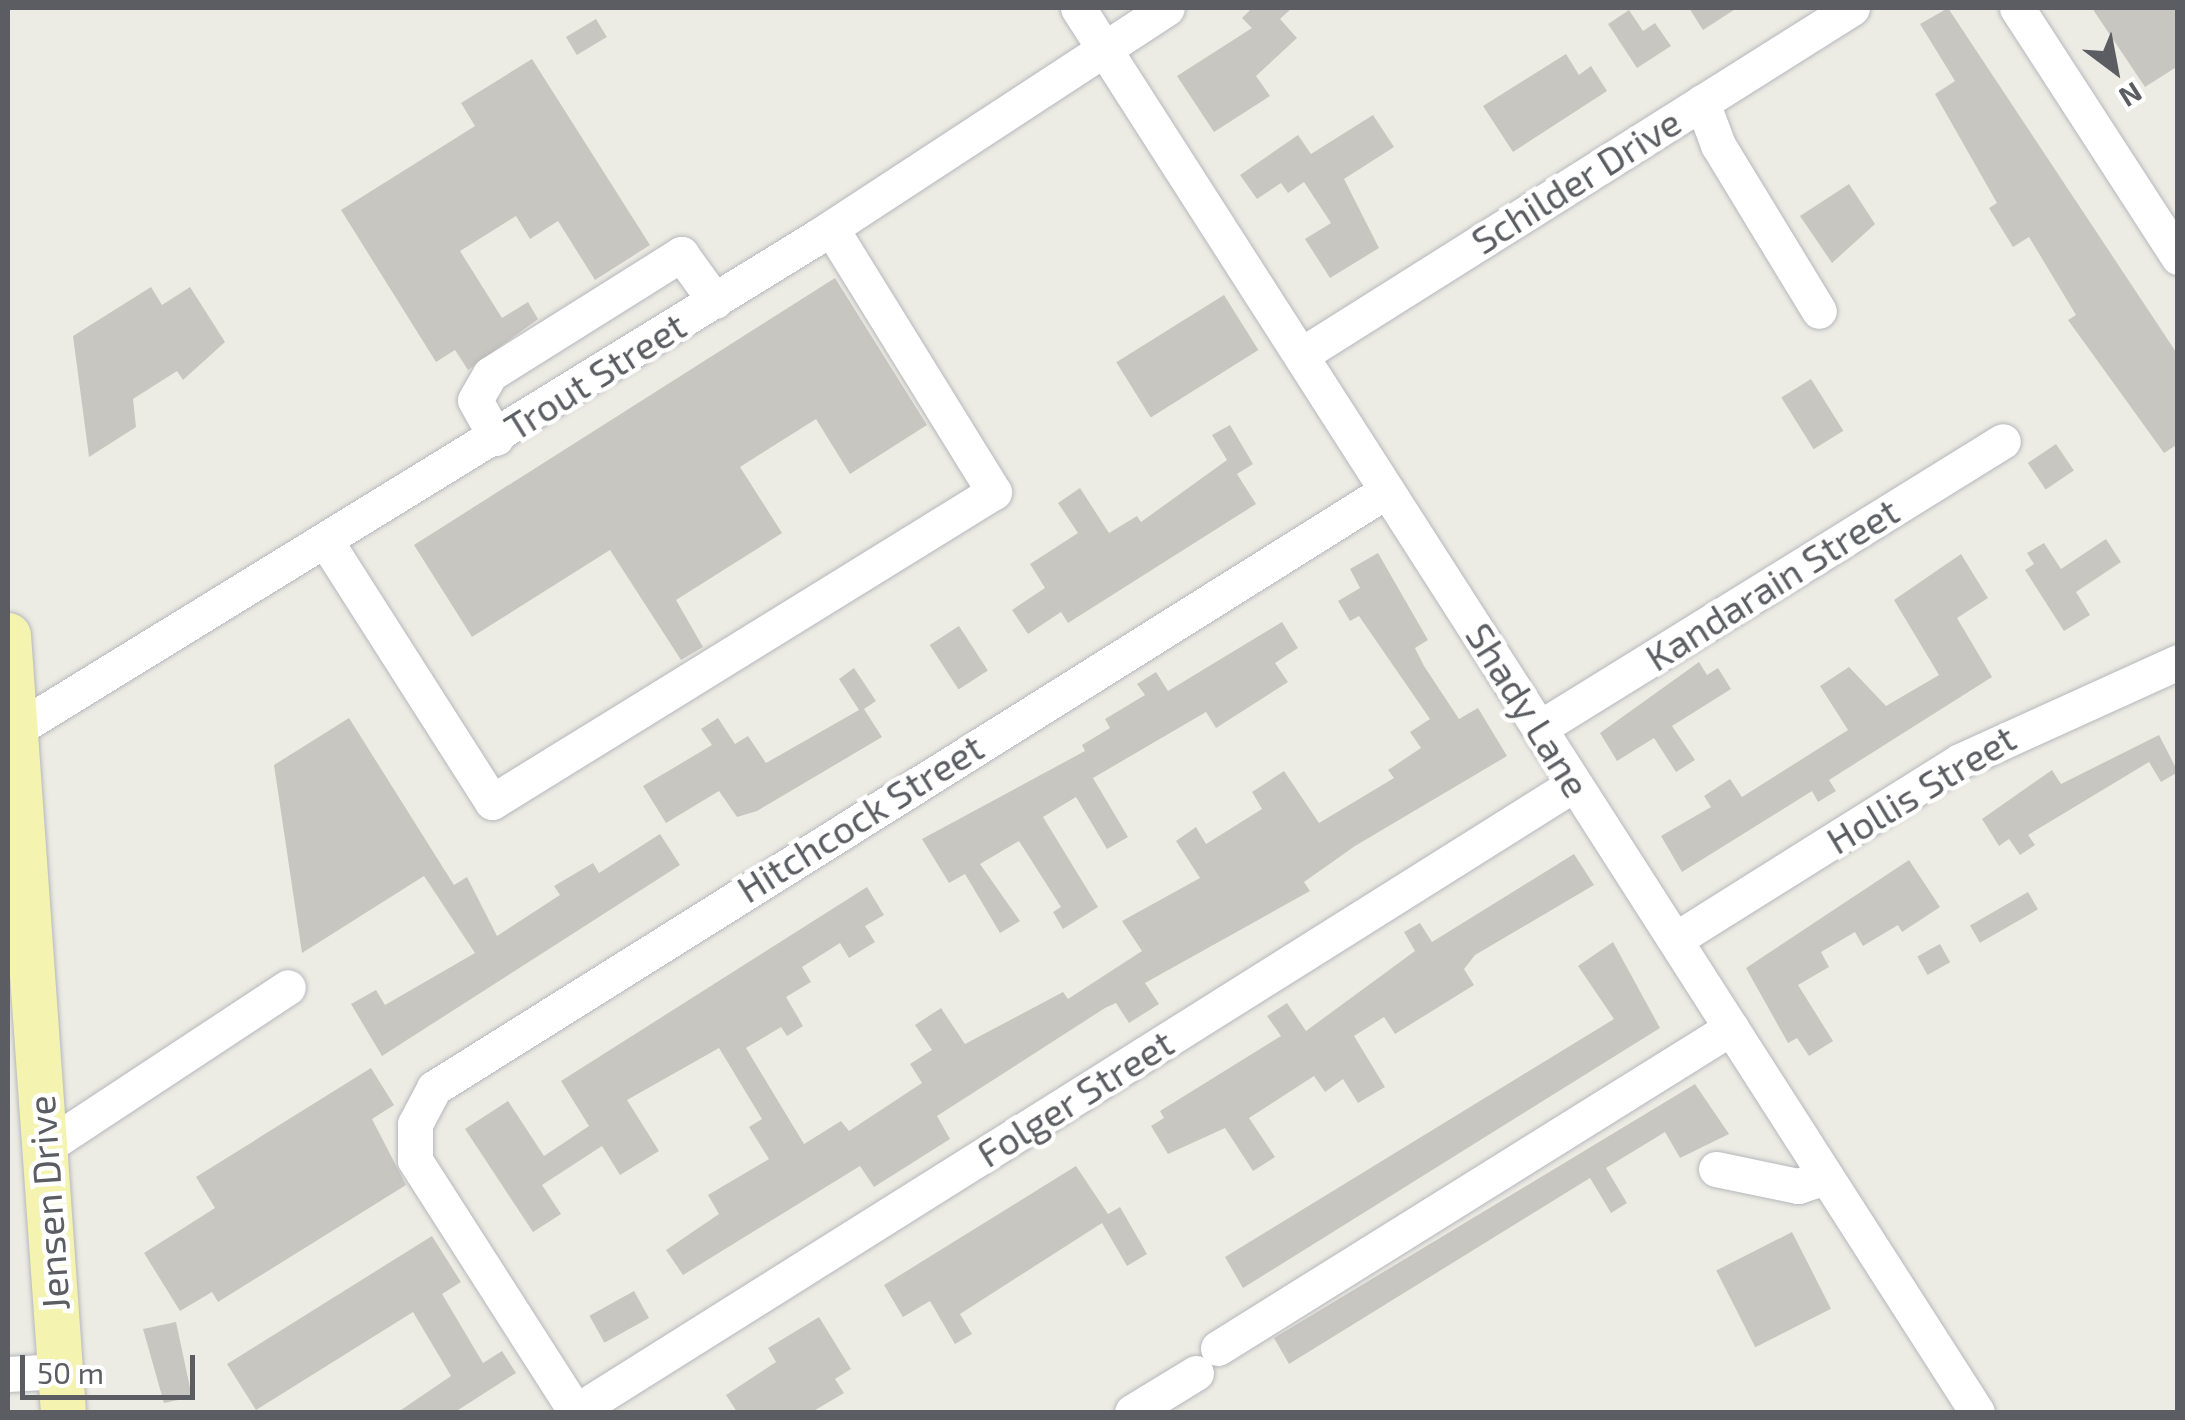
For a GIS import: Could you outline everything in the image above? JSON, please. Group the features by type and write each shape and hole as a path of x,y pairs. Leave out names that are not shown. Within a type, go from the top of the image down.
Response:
{"main road":[{"name":"Jensen Drive","path":"8,635 15,730 17,922 44,1148 62,1392"}],"street":[{"name":"Shady Lane","path":"1078,8 1977,1412"},
{"name":"Trout Street","path":"15,730 327,544 715,301 1106,52 1167,8"},
{"name":"Schilder Drive","path":"1301,355 1852,8"},
{"path":"2017,8 2178,258"},
{"path":"1702,102 1718,145 1819,311"},
{"path":"327,544 492,802 994,492 831,228"},
{"path":"496,438 474,400 490,374 681,254 715,301"},
{"name":"Kandarain Street","path":"1540,728 2003,441"},
{"name":"Hitchcock Street","path":"576,1412 415,1160 415,1124 453,1071 1386,490"},
{"name":"Hollis Street","path":"1676,939 1960,762 2178,662"},
{"name":"Folger Street","path":"576,1412 1574,784"},
{"path":"44,1148 288,988"},
{"path":"1132,1412 1207,1360 1731,1028"},
{"path":"1716,1170 1798,1186 1826,1177"},
{"path":"8,1374 62,1392"}],"building":[{"path":"1252,8 1292,8 1280,19 1297,38 1256,76 1270,96 1214,132 1177,76 1252,28 1242,18"},
{"path":"1689,8 1737,8 1703,30"},
{"path":"1948,8 2178,355 2178,444 2164,453 2068,320 2076,315 2029,237 2013,247 1989,208 1997,203 1935,94 1955,81 1920,24"},
{"path":"2092,8 2178,8 2178,66 2145,87"},
{"path":"1629,10 1643,31 1655,23 1671,46 1637,68 1608,24"},
{"path":"596,19 607,37 577,55 566,37"},
{"path":"1566,54 1579,75 1591,66 1607,91 1513,152 1483,106"},
{"path":"532,59 650,245 595,280 558,221 530,239 516,216 460,251 502,318 528,302 538,319 468,370 455,350 436,362 341,210 475,126 461,103"},
{"path":"1373,115 1394,147 1344,179 1379,248 1330,278 1305,239 1331,223 1304,182 1288,193 1281,183 1257,199 1240,175 1298,135 1311,154"},
{"path":"1849,184 1875,224 1832,263 1800,216"},
{"path":"835,278 927,425 850,474 816,419 740,467 782,533 676,600 703,647 681,660 610,550 472,637 414,545"},
{"path":"151,287 162,305 190,287 225,342 183,380 177,371 133,399 136,427 89,457 73,336"},
{"path":"1224,295 1258,350 1151,417 1116,362"},
{"path":"1811,379 1843,431 1814,449 1781,398"},
{"path":"1230,425 1253,464 1237,474 1256,504 1068,623 1061,612 1028,634 1012,610 1045,588 1030,564 1078,533 1058,503 1080,488 1109,533 1137,516 1141,522 1227,460 1212,435"},
{"path":"2056,444 2074,471 2046,490 2028,463"},
{"path":"2106,539 2121,562 2076,592 2090,615 2064,631 2025,570 2034,564 2027,553 2044,543 2061,569"},
{"path":"1378,553 1428,640 1415,648 1424,666 1459,719 1478,708 1507,756 1355,846 1304,882 1310,891 1145,983 1159,1004 1129,1023 1116,1003 1105,1008 937,1116 950,1139 874,1187 860,1166 683,1275 666,1250 719,1214 708,1195 769,1159 749,1127 762,1119 719,1048 627,1100 659,1151 620,1175 602,1146 542,1185 561,1214 533,1232 465,1129 508,1101 544,1156 589,1126 561,1081 867,887 884,915 865,926 875,942 849,958 840,943 802,967 811,982 786,997 803,1026 787,1036 781,1027 746,1048 804,1144 841,1121 849,1131 922,1083 910,1064 932,1050 915,1025 941,1008 965,1044 1063,992 1068,999 1142,951 1122,921 1200,878 1176,841 1196,827 1206,844 1262,809 1252,792 1284,771 1319,823 1394,778 1388,770 1421,748 1410,732 1430,719 1359,616 1350,621 1338,601 1360,588 1350,569"},
{"path":"1961,554 1988,598 1957,618 1992,677 1829,780 1836,791 1818,802 1812,791 1682,872 1661,836 1711,807 1704,796 1730,779 1742,797 1848,730 1820,686 1849,667 1886,706 1939,675 1894,600"},
{"path":"1282,622 1298,648 1275,663 1288,682 1216,728 1206,712 1093,778 1128,837 1107,849 1076,797 1043,817 1098,907 1063,929 1053,912 1061,907 1019,841 980,864 1020,921 1000,933 965,874 949,883 922,839 1085,751 1082,745 1110,728 1105,719 1145,695 1137,684 1156,672 1168,691"},
{"path":"959,626 988,670 959,690 930,645"},
{"path":"1699,662 1707,675 1718,668 1731,689 1672,726 1695,760 1676,772 1654,738 1617,761 1600,733"},
{"path":"854,668 876,701 864,709 882,737 757,811 737,817 719,791 666,823 643,786 712,745 701,729 718,718 735,744 748,736 766,763 859,710 839,679"},
{"path":"349,718 454,885 467,877 497,936 560,895 554,886 593,863 599,873 660,834 680,865 382,1056 351,1004 376,990 385,1005 475,953 424,876 302,953 274,765"},
{"path":"2159,735 2178,772 2161,782 2149,762 2028,835 2035,845 2020,855 2009,839 1999,846 1982,819 2052,770 2061,784"},
{"path":"1574,854 1594,885 1475,955 1464,969 1474,985 1395,1034 1384,1017 1354,1036 1385,1087 1358,1103 1343,1079 1325,1092 1314,1076 1249,1118 1275,1157 1253,1171 1225,1128 1168,1154 1151,1126 1164,1118 1160,1111 1281,1036 1267,1016 1287,1003 1306,1031 1415,951 1404,932 1420,923 1432,942"},
{"path":"1909,860 1940,907 1902,932 1898,925 1863,946 1855,932 1821,952 1829,967 1798,985 1833,1041 1809,1056 1797,1038 1788,1043 1746,968"},
{"path":"2028,892 2038,909 1980,943 1970,926"},
{"path":"1613,942 1660,1028 1243,1288 1225,1257 1614,1019 1578,966"},
{"path":"1940,944 1950,962 1927,975 1917,957"},
{"path":"371,1068 394,1105 372,1119 406,1185 218,1302 212,1292 180,1311 144,1253 215,1208 196,1177"},
{"path":"1695,1084 1729,1134 1680,1158 1665,1132 1606,1168 1627,1203 1611,1213 1590,1178 1289,1364 1274,1338"},
{"path":"1076,1166 1108,1214 1120,1207 1147,1254 1127,1266 1102,1223 960,1314 972,1334 955,1344 930,1301 903,1317 884,1285"},
{"path":"1792,1232 1831,1309 1755,1347 1716,1271"},
{"path":"432,1236 461,1282 442,1294 483,1363 502,1351 516,1373 455,1412 398,1412 451,1376 413,1312 256,1410 227,1364"},
{"path":"634,1291 649,1318 604,1343 589,1316"},
{"path":"819,1317 851,1369 835,1379 844,1393 812,1412 737,1412 726,1395 776,1362 768,1348"},
{"path":"176,1322 192,1397 164,1403 143,1329"}]}
